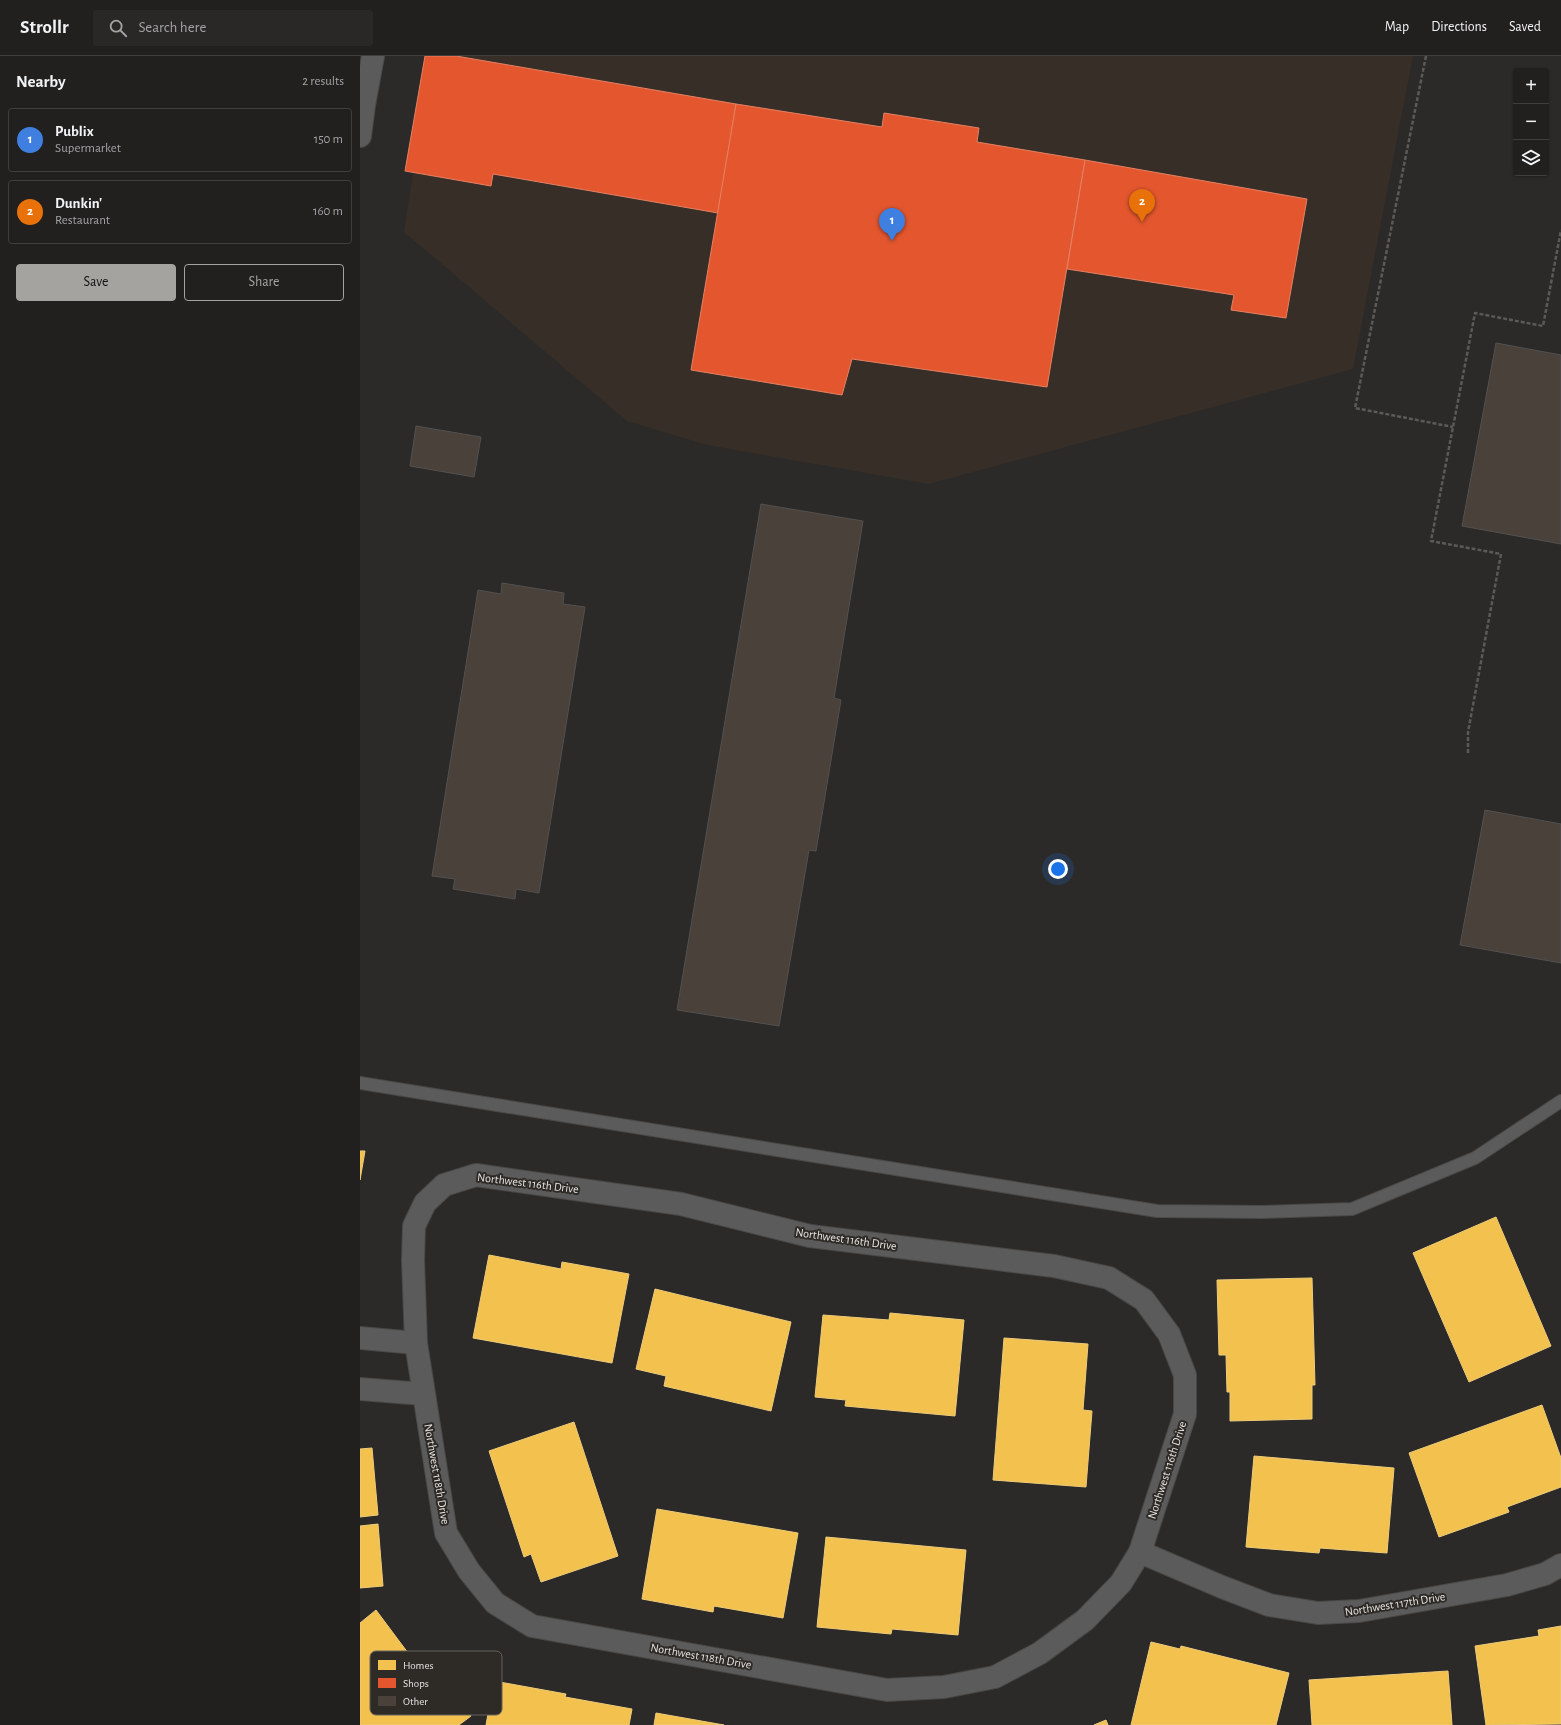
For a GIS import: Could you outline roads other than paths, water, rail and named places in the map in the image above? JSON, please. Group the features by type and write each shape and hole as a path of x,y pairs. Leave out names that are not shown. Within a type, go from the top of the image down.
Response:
{"street":[{"path":"360,136 364,104 374,56"},
{"name":"Northwest 116th Drive","path":"416,1343 413,1260 414,1226 425,1202 444,1185 476,1175 681,1204 810,1236 1054,1266 1109,1278 1144,1300 1169,1334 1185,1375 1185,1414 1140,1552"},
{"path":"360,1338 416,1343"},
{"name":"Northwest 118th Drive","path":"416,1343 446,1533 469,1571 495,1603 532,1626 886,1690 944,1687 996,1678 1040,1654 1085,1620 1121,1583 1140,1552"},
{"path":"360,1389 423,1394"},
{"name":"Northwest 117th Drive","path":"1140,1552 1222,1587 1269,1605 1318,1614 1359,1611 1506,1585 1545,1574 1561,1565"}],"lane":[{"path":"360,1083 1156,1211 1261,1212 1352,1209 1475,1158 1561,1101"}],"place":[{"name":"Dunkin'","path":"1142,222"},
{"name":"Publix","path":"892,241"}]}
